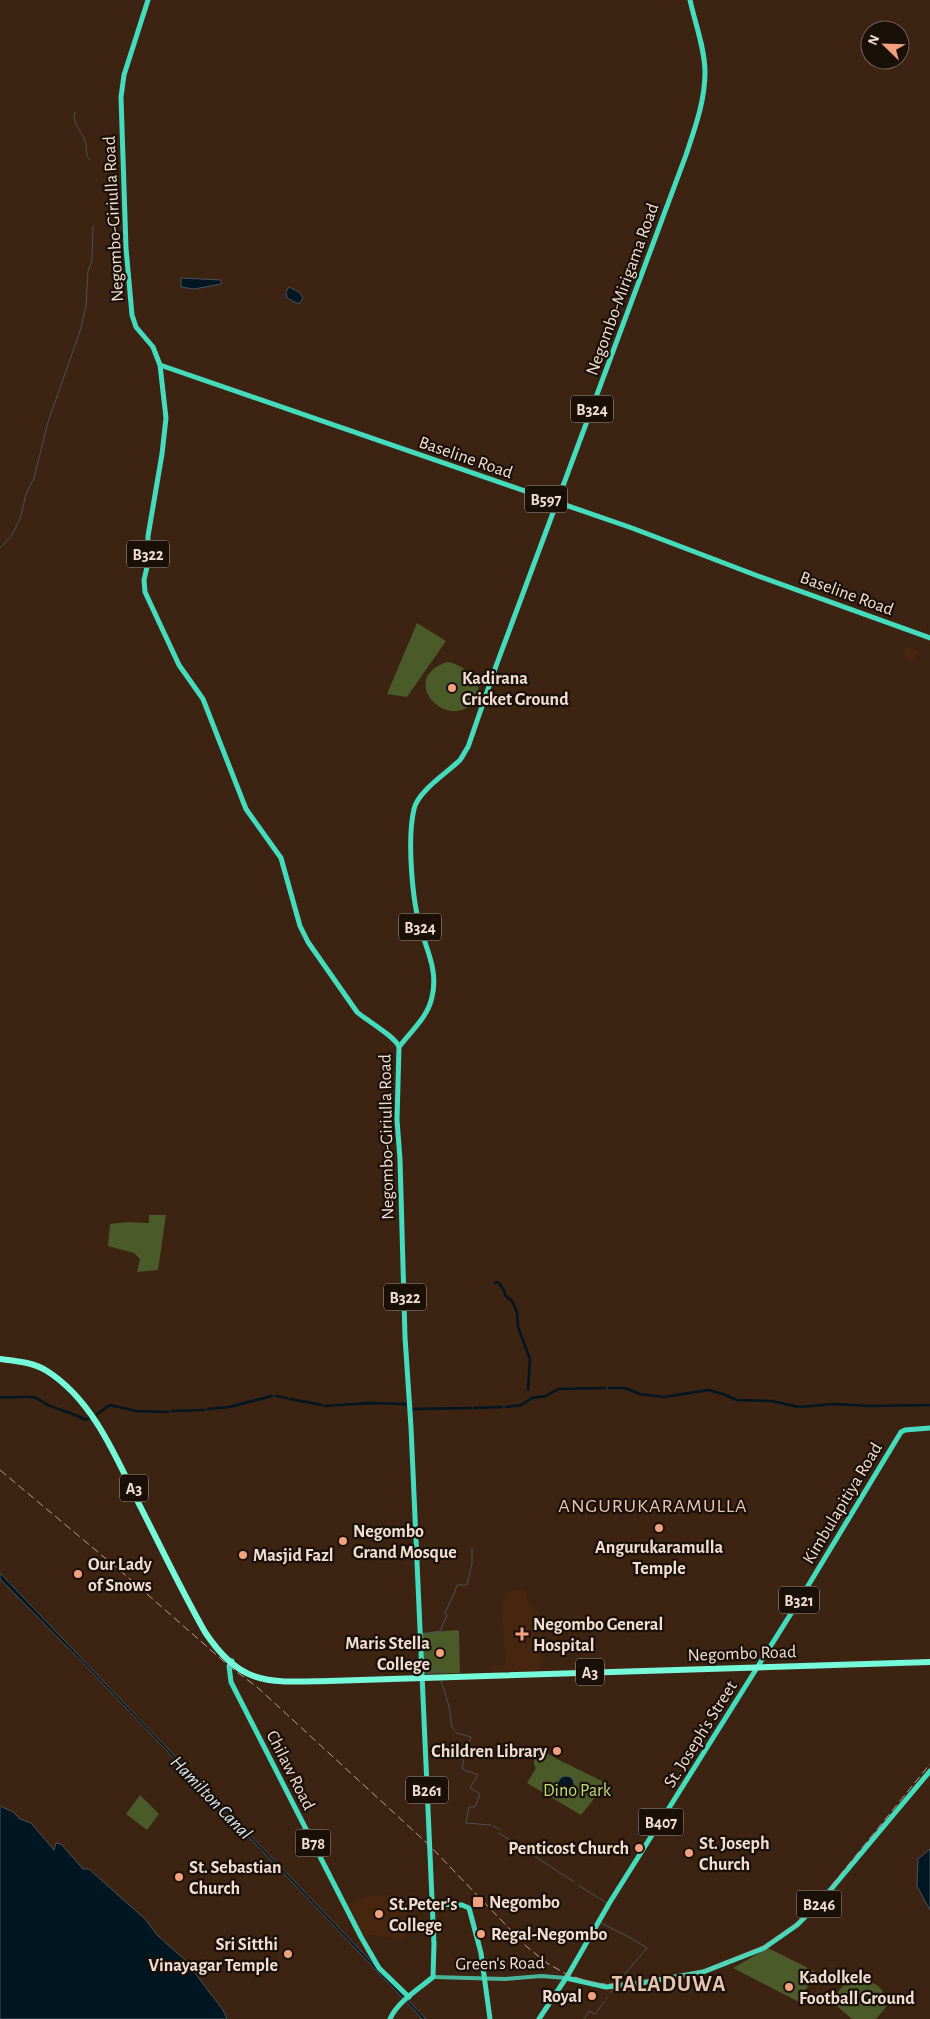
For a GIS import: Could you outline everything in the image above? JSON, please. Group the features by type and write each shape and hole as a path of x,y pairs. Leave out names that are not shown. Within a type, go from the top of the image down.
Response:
{"highway":[{"name":"A3","path":"0,1358 32,1364 45,1370 56,1378 90,1413 116,1458 205,1632 215,1648 232,1663"},
{"name":"Negombo Road","path":"232,1663 249,1676 264,1680 303,1681 422,1675 930,1661"}],"main road":[{"name":"Negombo-Giriulla Road","path":"148,0 125,70 121,97 126,248 132,315 136,326 153,346 160,365 166,423 148,536 147,567 144,580 145,592 179,665 203,699 246,810 281,858 297,918 308,942 356,1012 398,1043 397,1120 400,1159 405,1338 411,1427 422,1675"},
{"name":"Negombo-Mirigama Road","path":"399,1047 425,1015 432,998 434,985 433,964 420,930 412,867 410,849 414,810 419,798 461,759 468,747 496,666 686,156 699,115 705,70 690,0"},
{"name":"Baseline Road","path":"160,365 632,528 930,638"},
{"name":"Kimbulapitiya Road","path":"758,1666 901,1432 930,1428"},
{"name":"Chilaw Road","path":"232,1663 230,1679 371,1954 379,1968 407,1999"},
{"name":"St. Joseph's Street","path":"539,2019 758,1666"},
{"name":"B261","path":"422,1675 432,1904 433,1977"},
{"name":"B246","path":"566,1978 606,1987 641,1984 703,1972 764,1948 797,1925 822,1900 930,1771"},
{"path":"432,1904 462,1905 469,1908 485,1979 490,2019"},
{"name":"Green's Road","path":"433,1977 515,1979 541,1976 566,1978"},
{"path":"390,2019 392,2013 433,1977"}],"shaded area":[{"path":"906,646 922,653 921,657 915,655 913,661 902,657"},
{"name":"Negombo General Hospital","path":"514,1590 525,1590 528,1601 538,1613 538,1622 541,1622 541,1670 494,1671 493,1666 505,1665 502,1601 505,1593"},
{"name":"St.Peter's College","path":"389,1895 409,1899 405,1940 372,1935 361,1937 345,1905 369,1896"}],"green space":[{"path":"417,623 446,641 407,697 387,694"},
{"name":"Kadirana Cricket Ground","path":"447,662 468,671 477,683 479,690 477,697 472,704 461,710 449,711 439,706 431,699 426,689 426,679 433,669"},
{"path":"149,1215 166,1215 158,1270 137,1272 140,1259 134,1253 108,1246 110,1224 127,1222 149,1223"},
{"name":"Maris Stella College","path":"459,1631 460,1673 421,1674 420,1633"},
{"name":"Dino Park","path":"542,1750 604,1782 581,1815 527,1783 536,1768 534,1760"},
{"path":"140,1795 159,1814 147,1830 126,1814"},
{"name":"Kadolkele Football Ground","path":"768,1948 816,1972 799,2002 733,1968"},
{"path":"858,1979 875,1984 884,1994 886,2007 876,2019 852,2019 838,2007 835,1998 839,1991 847,1984"}],"water":[{"path":"181,278 221,280 221,284 194,289 181,287"},
{"path":"289,287 299,292 303,298 299,304 287,298 286,292"},
{"name":"Hamilton Canal","path":"0,1573 426,2019 422,2019 83,1663 0,1579"},
{"path":"566,1776 574,1784 566,1792 558,1784"},
{"path":"0,1806 13,1812 20,1819 31,1823 54,1850 56,1843 61,1844 83,1869 89,1869 146,1920 157,1935 185,1960 223,2010 227,2019 0,2019"},
{"path":"930,1849 930,1910 917,1886 918,1859"}],"waterway":[{"path":"75,112 75,122 85,141 87,155 90,160"},
{"path":"0,548 12,535 20,519 26,494 34,478 48,422 80,331 86,306 88,271 92,261 93,226"},
{"path":"495,1283 498,1282 505,1295 512,1301 517,1312 518,1327 530,1359 528,1390"},
{"path":"506,1407 521,1405 532,1398 546,1396 558,1389 605,1388"},
{"path":"609,1388 625,1388 640,1394 664,1397 708,1390 737,1400 772,1401 799,1407 834,1404 869,1406 930,1405"},
{"path":"208,1409 229,1407 272,1396"},
{"path":"276,1396 287,1398"},
{"path":"0,1397 34,1397 50,1406 77,1415 85,1420 91,1417"},
{"path":"290,1399 322,1405"},
{"path":"325,1406 369,1403 406,1404 408,1406"},
{"path":"97,1414 110,1405 136,1411 168,1412"},
{"path":"474,1408 502,1407"},
{"path":"412,1409 471,1408"},
{"path":"172,1411 204,1410"},
{"path":"423,1634 440,1631 447,1615 445,1613 457,1585 467,1585 472,1564 472,1548"},
{"path":"423,1672 441,1672"},
{"path":"441,1681 449,1706 452,1727 457,1733 471,1737 462,1769 478,1775 470,1788 480,1794 475,1807 469,1807 466,1823 491,1825"},
{"path":"493,1826 500,1830"},
{"path":"499,1833 527,1851"},
{"path":"530,1853 574,1882"},
{"path":"578,1885 607,1903"},
{"path":"601,1923 647,1948 618,1982"},
{"path":"610,1993 613,1989"},
{"path":"584,2019 589,2011 595,2014 604,2002"}],"railway":[{"path":"0,1470 123,1573 229,1666 257,1687 429,1845 527,1947 547,1963 568,1975 597,1984 631,1984 707,1970 766,1945 793,1926 819,1901 930,1764"}],"place":[{"name":"Kadirana Cricket Ground","path":"452,688"},
{"name":"Angurukaramulla Temple","path":"659,1528"},
{"name":"Negombo Grand Mosque","path":"343,1541"},
{"name":"Masjid Fazl","path":"243,1555"},
{"name":"Our Lady of Snows","path":"78,1574"},
{"name":"Negombo General Hospital","path":"522,1634"},
{"name":"Maris Stella College","path":"440,1653"},
{"name":"Children Library","path":"557,1751"},
{"name":"Penticost Church","path":"639,1848"},
{"name":"St. Joseph Church","path":"689,1853"},
{"name":"St. Sebastian Church","path":"179,1877"},
{"name":"Negombo","path":"478,1902"},
{"name":"St.Peter's College","path":"379,1914"},
{"name":"Regal-Negombo","path":"481,1934"},
{"name":"Sri Sitthi Vinayagar Temple","path":"288,1954"},
{"name":"Kadolkele Football Ground","path":"789,1987"},
{"name":"Royal","path":"592,1996"}],"district":[{"name":"ANGURUKARAMULLA","path":"653,1505"},
{"name":"TALADUWA","path":"669,1983"}]}
